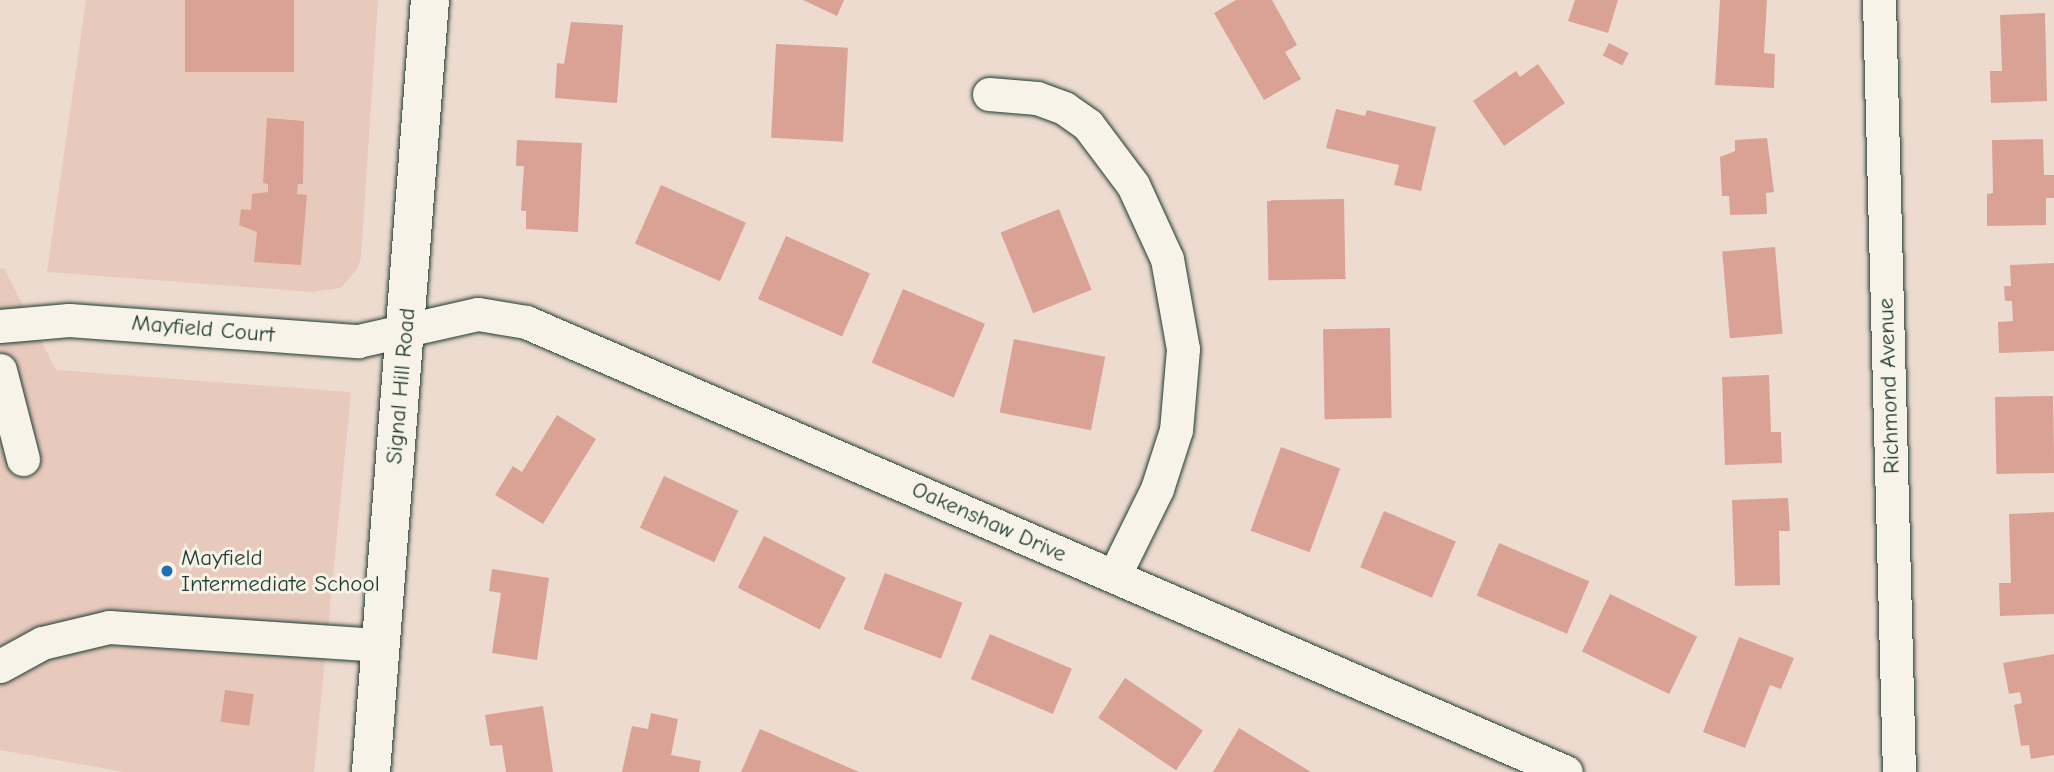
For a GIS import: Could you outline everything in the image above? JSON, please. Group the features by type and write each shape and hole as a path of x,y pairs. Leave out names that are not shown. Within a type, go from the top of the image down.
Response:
{"main road":[{"name":"Signal Hill Road","path":"371,772 430,0"}],"street":[{"name":"Richmond Avenue","path":"1879,0 1899,772"},
{"path":"989,94 1037,98 1064,108 1088,125 1133,185 1167,258 1183,349 1176,430 1157,489 1114,576"},
{"name":"Oakenshaw Drive","path":"405,333 478,314 526,322 1555,770"},
{"name":"Mayfield Court","path":"0,326 69,320 358,341 405,333"},
{"path":"0,370 23,459"},
{"path":"0,666 43,643 109,627 381,645"}],"shaded area":[{"path":"86,0 378,0 361,257 358,268 341,288 312,292 47,272"},
{"name":"Mayfield Intermediate School","path":"4,268 56,370 351,392 314,772 124,772 0,750 0,269"}],"building":[{"path":"185,0 294,0 294,72 185,72"},
{"path":"803,0 844,0 837,16"},
{"path":"1236,0 1272,0 1297,45 1285,52 1301,79 1264,100 1214,13"},
{"path":"1575,0 1618,0 1608,33 1568,21"},
{"path":"1720,0 1767,0 1764,53 1775,54 1774,88 1715,85"},
{"path":"2045,13 2047,101 1991,103 1990,71 2002,71 2000,15"},
{"path":"571,22 623,25 617,103 555,98 557,63 564,64"},
{"path":"1609,43 1629,53 1622,65 1603,55"},
{"path":"776,44 848,48 843,142 771,138"},
{"path":"1538,64 1565,103 1504,146 1473,101 1516,71 1520,77"},
{"path":"1336,109 1365,116 1367,110 1436,127 1421,191 1394,185 1399,165 1326,148"},
{"path":"267,118 304,121 303,184 298,184 297,194 307,195 301,265 254,262 257,232 239,225 241,209 251,210 252,194 268,192 268,184 263,183"},
{"path":"1767,138 1774,192 1766,193 1767,214 1730,215 1729,196 1722,196 1720,157 1735,151 1735,140"},
{"path":"2043,139 2044,175 2054,175 2054,198 2046,198 2046,225 1987,226 1987,194 1993,193 1992,140"},
{"path":"517,140 582,143 578,232 526,229 526,211 521,211 524,166 516,166"},
{"path":"661,185 746,223 720,281 635,243"},
{"path":"1344,199 1345,279 1268,280 1267,200"},
{"path":"1059,209 1092,290 1033,313 1001,233"},
{"path":"786,236 870,273 842,336 758,299"},
{"path":"1775,247 1783,334 1730,338 1722,252"},
{"path":"2054,263 2054,351 1999,353 1998,322 2013,321 2012,301 2005,301 2004,286 2011,286 2010,265"},
{"path":"903,289 985,324 954,397 872,363"},
{"path":"1390,328 1392,418 1325,419 1323,329"},
{"path":"1014,339 1105,357 1091,430 1000,413"},
{"path":"1769,375 1771,432 1781,432 1782,463 1725,465 1722,377"},
{"path":"2053,396 2054,473 1996,474 1995,397"},
{"path":"557,415 596,439 543,524 495,495 513,466 522,472"},
{"path":"1281,447 1340,469 1310,552 1251,531"},
{"path":"664,476 738,511 714,562 640,528"},
{"path":"1788,498 1790,531 1779,531 1780,585 1735,586 1732,500"},
{"path":"1384,511 1456,541 1432,598 1360,567"},
{"path":"2054,512 2054,614 2000,616 1999,583 2011,583 2009,514"},
{"path":"764,536 846,578 820,629 738,588"},
{"path":"1499,543 1589,581 1567,634 1477,595"},
{"path":"492,569 549,578 537,660 492,653 501,593 489,591"},
{"path":"885,573 962,603 941,659 863,629"},
{"path":"1610,594 1697,637 1669,694 1582,652"},
{"path":"990,634 1072,669 1053,714 971,679"},
{"path":"1739,637 1794,658 1781,689 1770,685 1745,748 1703,732"},
{"path":"2054,654 2054,755 2031,759 2029,745 2021,746 2014,705 2022,703 2020,692 2009,694 2003,663"},
{"path":"1125,678 1203,731 1176,770 1098,718"},
{"path":"225,690 254,694 249,726 221,722"},
{"path":"543,706 553,772 506,772 502,745 490,746 485,715"},
{"path":"651,713 678,719 671,755 701,761 699,772 622,772 632,726 648,729"},
{"path":"1239,728 1311,772 1213,772"},
{"path":"760,729 859,772 741,772"}],"place":[{"name":"Mayfield Intermediate School","path":"167,571"}]}
